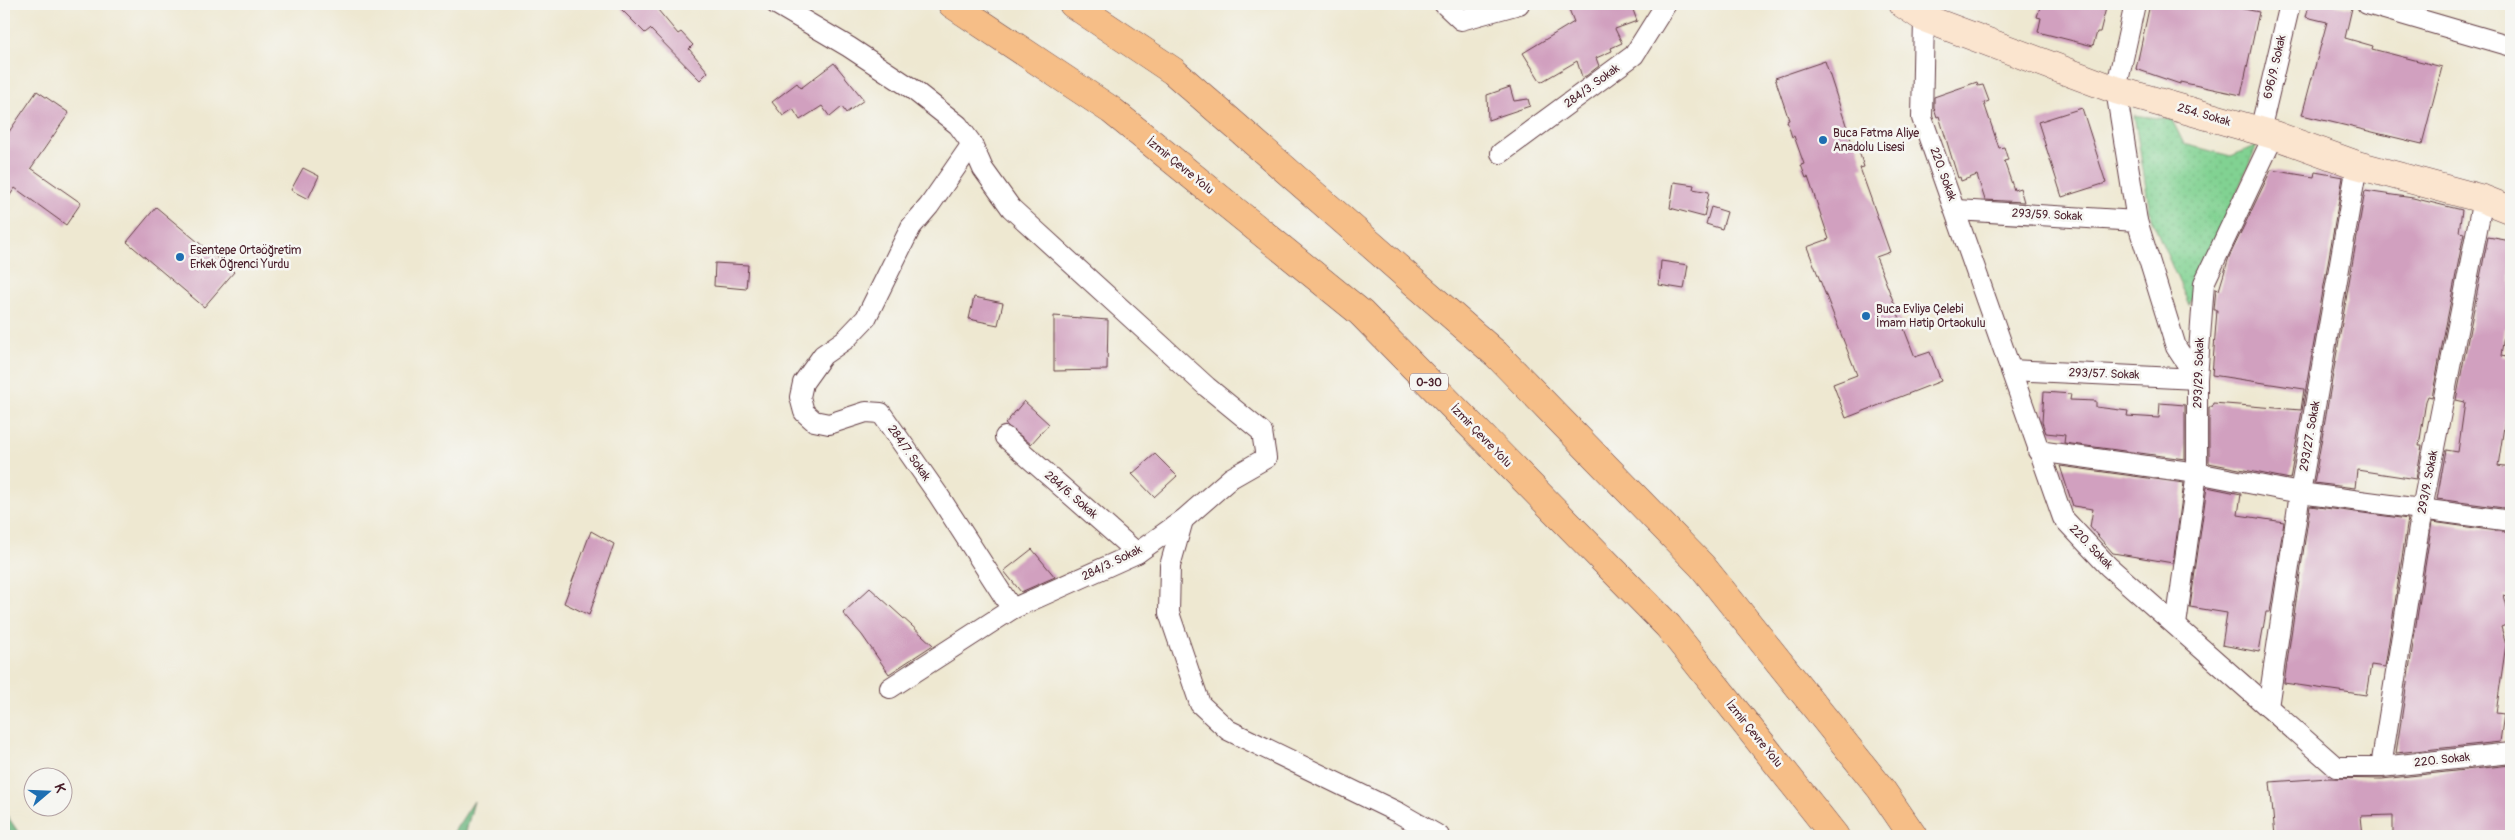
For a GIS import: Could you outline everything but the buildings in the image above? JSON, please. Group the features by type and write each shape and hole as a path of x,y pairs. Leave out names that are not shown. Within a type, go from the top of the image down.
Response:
{"highway":[{"name":"İzmir Çevre Yolu","path":"952,4 1111,110 1361,313 1668,626 1835,836"},
{"path":"1073,4 1173,71 1496,354 1702,566 1881,789 1913,836"}],"street":[{"path":"776,4 849,46 911,88 958,125 972,144"},
{"path":"1444,4 1461,20 1519,4"},
{"name":"284/3. Sokak","path":"1501,153 1634,55 1666,4"},
{"path":"2135,4 2116,90 2137,221 2176,346 2197,378"},
{"name":"696/9. Sokak","path":"2267,133 2290,4"},
{"path":"2367,4 2511,46"},
{"name":"254. Sokak","path":"1918,9 2116,90 2267,133 2356,165 2483,199 2511,210"},
{"name":"220. Sokak","path":"1918,9 1922,118 2063,518 2108,566 2336,767 2381,767 2511,753"},
{"name":"293/29. Sokak","path":"2176,625 2197,473 2197,378 2204,283 2267,133"},
{"name":"284/3. Sokak","path":"890,688 1012,609 1137,553 1184,520 1231,478 1266,458 1262,432 1207,388 1011,208 983,169 972,144"},
{"name":"284/7. Sokak","path":"972,144 929,206 911,227 866,318 846,339 823,355 803,383 800,397 804,412 814,421 829,424 866,412 881,413 939,496 1012,609"},
{"name":"293/27. Sokak","path":"2268,707 2300,493 2356,165"},
{"name":"293/9. Sokak","path":"2381,767 2422,509 2483,199"},
{"name":"293/59. Sokak","path":"1956,210 2137,221"},
{"name":"293/57. Sokak","path":"2011,370 2197,378"},
{"name":"284/6. Sokak","path":"1005,437 1137,553"},
{"path":"2038,451 2197,473 2300,493 2511,521"},
{"path":"1184,520 1170,566 1169,613 1200,704 1228,730 1399,813 1439,836"}],"green space":[{"path":"2134,115 2172,120 2184,144 2231,156 2257,145 2189,305 2151,218"},
{"path":"474,801 465,836 451,836"},
{"path":"4,811 21,836 4,836"}],"place":[{"name":"Buca Fatma Aliye Anadolu Lisesi","path":"1823,140"},
{"name":"Esentepe Ortaöğretim Erkek Öğrenci Yurdu","path":"180,257"},
{"name":"Buca Evliya Çelebi İmam Hatip Ortaokulu","path":"1866,316"}]}
